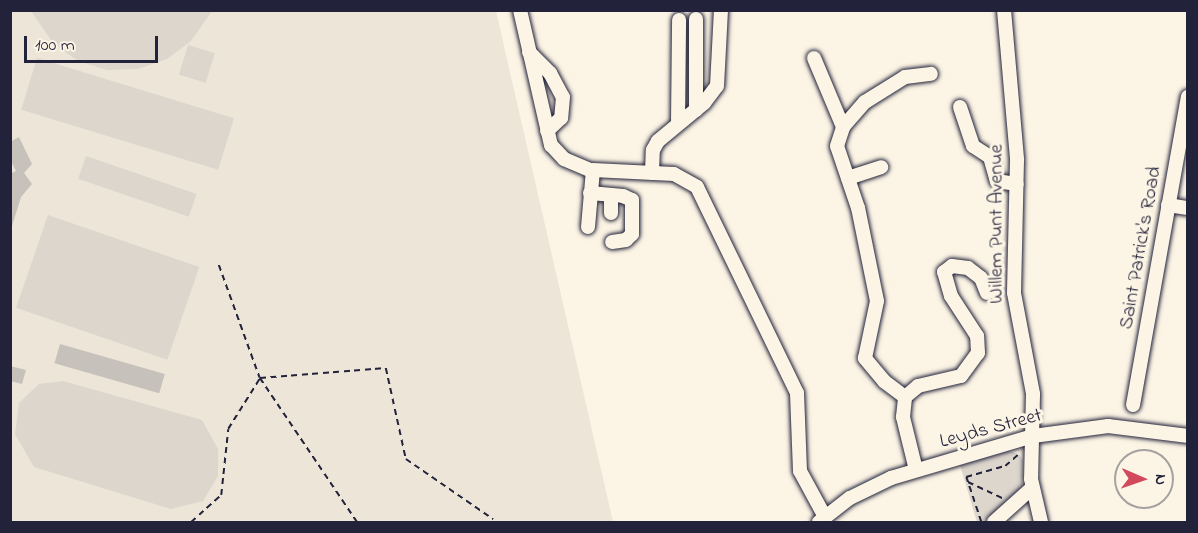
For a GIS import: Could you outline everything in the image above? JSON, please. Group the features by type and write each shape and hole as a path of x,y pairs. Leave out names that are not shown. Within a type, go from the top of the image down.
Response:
{"street":[{"path":"520,10 547,131 558,154 578,168 592,171 681,176 701,194 797,393 800,471 822,520"},
{"path":"652,173 656,144 708,99 719,80 721,10"},
{"name":"Willem Punt Avenue","path":"1004,10 1017,184 1014,282 1033,394 1032,488 1041,522"},
{"path":"696,19 696,110"},
{"path":"678,123 679,20"},
{"path":"529,52 550,73 563,97 561,118 547,131"},
{"path":"814,58 843,127"},
{"path":"906,397 884,381 864,356 877,301 848,178 837,146 843,127 865,102 885,87 905,77 931,74"},
{"name":"Saint Patrick's Road","path":"1133,405 1188,97"},
{"path":"960,107 973,146 990,157 997,181 1017,184"},
{"path":"848,178 881,167"},
{"path":"588,227 592,171"},
{"path":"590,193 628,197 633,208 632,234 626,240 612,242"},
{"path":"611,195 611,213"},
{"path":"1168,205 1188,208"},
{"path":"916,470 903,417 906,397 918,386 961,376 978,353 977,336 951,296 943,278 945,270 957,266 973,271 987,293"},
{"name":"Leyds Street","path":"822,520 861,492 916,470 1033,440 1108,426 1188,436"},
{"path":"994,522 1032,488"}],"path":[{"path":"219,266 260,378 357,522"},
{"path":"260,378 386,368 406,459 493,519"},
{"path":"191,522 221,495 228,429 260,378"},
{"path":"981,522 966,477 1005,466 1033,440"},
{"path":"968,482 1014,504"}],"shaded area":[{"path":"10,11 496,11 613,522 11,522"},
{"path":"31,11 212,11 191,41 167,59 138,69 107,70 78,61 53,43"},
{"path":"188,45 215,53 206,83 179,75"},
{"path":"37,58 234,118 218,170 21,110"},
{"path":"86,156 197,194 189,217 78,179"},
{"path":"48,215 199,267 167,360 16,308"},
{"path":"63,381 202,420 218,449 218,476 203,501 171,509 34,467 15,434 19,403 39,384"},
{"path":"1009,451 1019,454 1023,461 1022,487 987,522 977,522 960,465"}],"building":[{"path":"19,137 32,164 24,173 32,184 21,197 12,226 10,174 16,171 10,159 10,142"},
{"path":"60,344 165,374 159,393 54,363"},
{"path":"10,366 26,370 22,384 10,381"}]}
